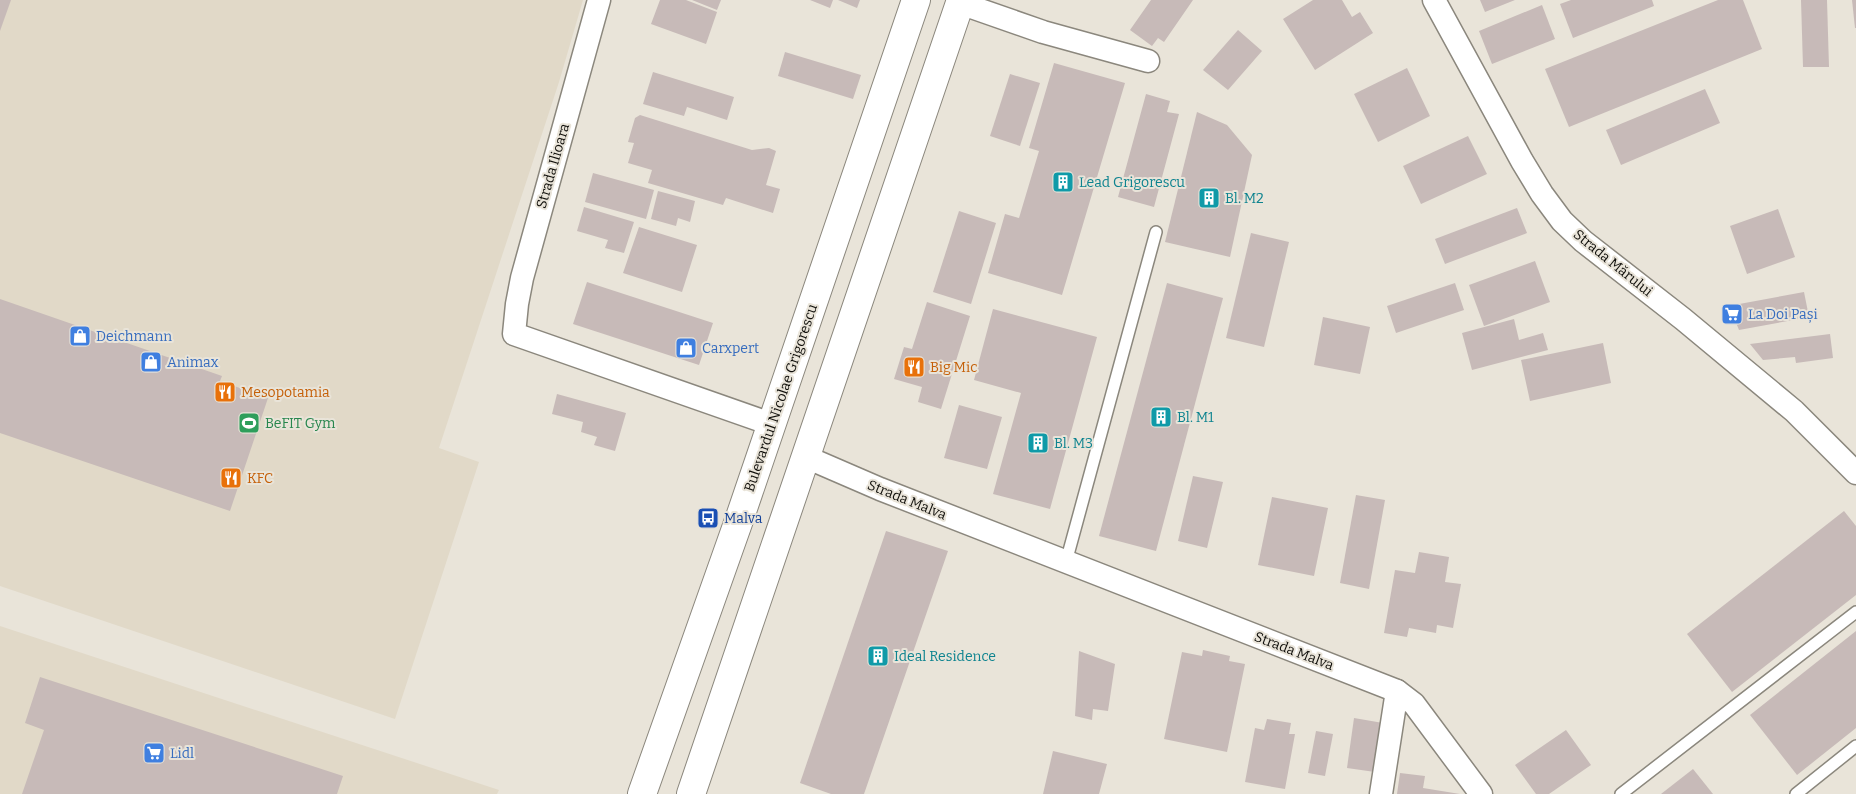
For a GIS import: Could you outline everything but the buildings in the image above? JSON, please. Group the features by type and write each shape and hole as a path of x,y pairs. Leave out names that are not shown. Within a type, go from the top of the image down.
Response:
{"main road":[{"name":"Bulevardul Nicolae Grigorescu","path":"642,794 738,523 916,0"},
{"path":"691,794 961,1"},
{"path":"771,424 806,457"}],"street":[{"name":"Strada Ilioara","path":"599,0 522,278 514,334 771,424"},
{"name":"Strada Mărului","path":"1434,0 1522,161 1542,194 1562,221 1583,242 1772,391 1856,473"},
{"path":"961,1 1044,32 1148,61"},
{"name":"Strada Malva","path":"806,457 840,473 1397,691 1414,704 1481,794"},
{"path":"1380,794 1397,691"}],"lane":[{"path":"1066,562 1156,232"},
{"path":"1621,794 1856,612"},
{"path":"1796,794 1856,746"}],"shaded area":[{"path":"0,0 583,0 559,82 439,448 479,462 395,719 0,586"},
{"path":"0,626 499,790 497,794 0,794"}],"place":[{"name":"Lead Grigorescu","path":"1063,182"},
{"name":"Bl. M2","path":"1209,198"},
{"name":"La Doi Pași","path":"1732,314"},
{"name":"Deichmann","path":"80,336"},
{"name":"Carxpert","path":"686,348"},
{"name":"Animax","path":"151,362"},
{"name":"Big Mic","path":"914,367"},
{"name":"Mesopotamia","path":"225,392"},
{"name":"Bl. M1","path":"1161,417"},
{"name":"BeFIT Gym","path":"249,423"},
{"name":"Bl. M3","path":"1038,443"},
{"name":"KFC","path":"231,478"},
{"name":"Malva","path":"708,518"},
{"name":"Ideal Residence","path":"878,656"},
{"name":"Lidl","path":"154,753"}]}
